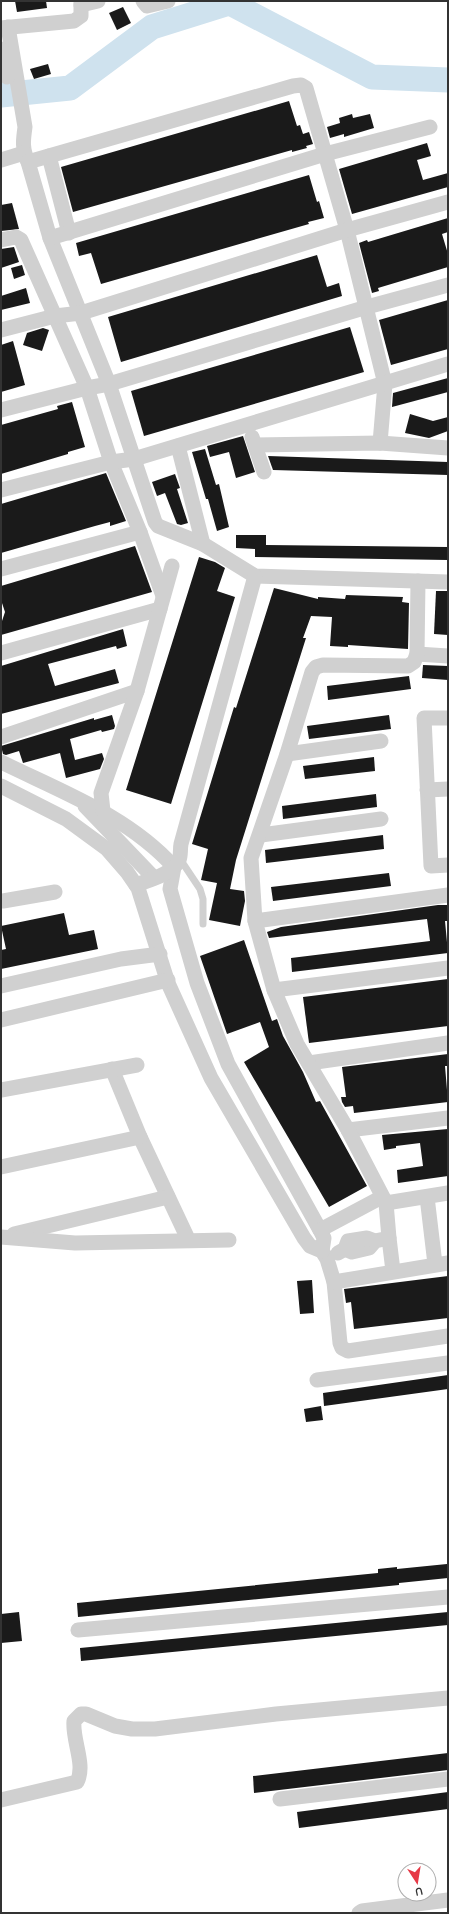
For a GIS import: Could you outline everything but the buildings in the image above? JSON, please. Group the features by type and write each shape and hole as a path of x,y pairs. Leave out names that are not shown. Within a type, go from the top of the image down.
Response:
{"street":[{"path":"98,1 81,3 81,16 74,21 5,28 18,116 25,127 22,134 26,157 50,238 109,384 155,522 158,526 203,544 255,576 448,582"},
{"path":"143,1 147,6 168,1"},
{"path":"1,49 13,85"},
{"path":"1,160 48,156 302,85 306,88 347,230 385,384 380,443"},
{"path":"50,238 325,154 430,127"},
{"path":"48,156 69,233"},
{"path":"1,330 56,316 80,313 347,230 448,202"},
{"path":"1,240 16,237 21,240 56,316 87,388 111,462 140,532 161,602"},
{"path":"1,410 87,388 109,384 367,307 448,285"},
{"path":"1,490 111,462 134,459 448,364"},
{"path":"248,425 264,472"},
{"path":"255,445 380,443 448,448"},
{"path":"178,446 203,544"},
{"path":"1,570 140,532"},
{"path":"103,811 101,794 137,691 172,566"},
{"path":"255,576 170,889 197,983 228,1064 324,1238 324,1255 334,1282 340,1343 342,1348 348,1351 448,1336"},
{"path":"393,1271 382,1239 384,1200 348,1130 297,1044 274,990 255,921 251,858 260,836 287,754 312,672 316,667 323,664 408,666 414,662 417,654 418,581"},
{"path":"1,654 161,602"},
{"path":"417,654 448,656"},
{"path":"1,737 137,691"},
{"path":"448,718 424,718 430,866 448,866"},
{"path":"287,754 381,741"},
{"path":"1,762 103,811 138,833 177,863"},
{"path":"80,801 106,779"},
{"path":"1,786 66,819 107,849 128,872 136,885 168,980 211,1078 310,1246 324,1255 345,1249 348,1241 367,1238 382,1239"},
{"path":"427,790 448,789"},
{"path":"80,801 154,878"},
{"path":"260,836 381,819"},
{"path":"136,885 154,878 177,863"},
{"path":"2,897 55,892"},
{"path":"255,921 448,895"},
{"path":"1,986 128,958 160,954"},
{"path":"274,990 448,968"},
{"path":"1,1020 168,980"},
{"path":"309,1063 448,1043"},
{"path":"1,1090 137,1065"},
{"path":"112,1069 140,1137 188,1239"},
{"path":"348,1130 448,1118"},
{"path":"1,1167 140,1137"},
{"path":"320,1230 384,1200 427,1197 448,1193"},
{"path":"1,1237 168,1196"},
{"path":"334,1282 441,1263 427,1197"},
{"path":"1,1237 75,1243 188,1239 229,1240"},
{"path":"317,1380 448,1363"},
{"path":"78,1630 448,1597"},
{"path":"1,1800 77,1782 80,1776 80,1765 73,1731 74,1721 81,1714 86,1714 115,1726 132,1729 155,1729 276,1714 448,1698"},
{"path":"280,1799 448,1779"},
{"path":"358,1913 362,1911 448,1900"}],"lane":[{"path":"177,863 200,889 203,898 203,924"}],"waterway":[{"path":"1,95 70,88 152,27 235,1"},
{"path":"230,3 372,77 448,80"}]}
